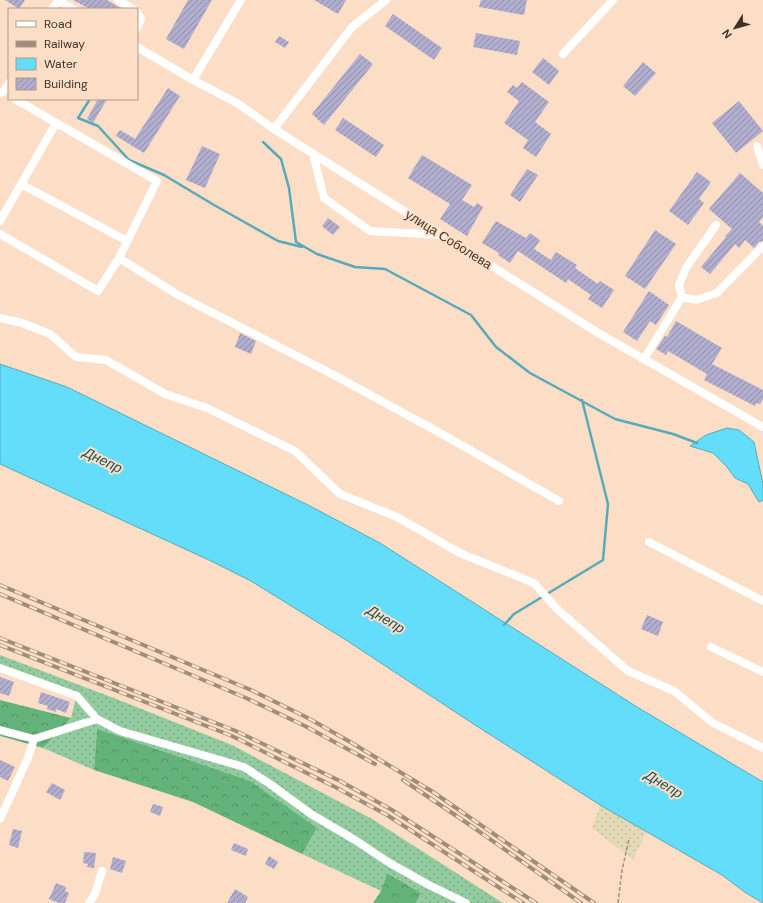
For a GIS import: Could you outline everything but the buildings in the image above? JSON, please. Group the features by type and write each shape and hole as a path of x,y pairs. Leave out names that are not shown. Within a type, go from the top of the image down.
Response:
{"street":[{"path":"58,0 71,8"},
{"path":"118,0 132,8"},
{"path":"193,80 241,0"},
{"path":"274,129 352,27 386,0"},
{"path":"563,54 613,0"},
{"path":"138,14 141,19 138,26"},
{"name":"улица Соболева","path":"138,48 193,80 237,103 274,129 600,334 763,427"},
{"path":"0,234 98,291 118,258 157,181 17,100"},
{"path":"0,221 56,122"},
{"path":"756,146 763,165"},
{"path":"313,153 324,198 370,231 442,235"},
{"path":"21,184 127,241"},
{"path":"644,359 682,297 679,285 686,268 716,225"},
{"path":"682,297 696,300 717,293 763,246"},
{"path":"118,258 178,295 339,377 559,501"},
{"path":"0,318 22,322 50,334 76,357 106,360 165,394 208,408 295,451 340,494 397,517 460,553 534,583 557,610 628,671 674,691 713,723 763,748"},
{"path":"649,542 763,601"},
{"path":"711,647 763,672"},
{"path":"0,668 77,696 97,719 120,731 244,767 311,814 355,840 388,862 427,884 466,903"},
{"path":"0,730 34,739 97,719"},
{"path":"0,819 28,758 34,739"},
{"path":"89,903 95,894 102,871"}],"path":[{"path":"618,903 622,870 629,839"}],"green space":[{"path":"0,655 232,745 372,819 503,903 416,903 421,893 387,873 381,891 302,854 317,828 97,730 94,770 43,748 71,718 76,698 0,670"},
{"path":"0,700 71,718 43,748 0,736"},
{"path":"97,729 250,781 317,828 302,854 193,802 94,770"},
{"path":"387,873 421,893 416,903 373,903 381,891"}],"sand":[{"path":"600,805 647,831 633,860 592,828"}],"water":[{"name":"Днепр","path":"0,364 67,387 310,506 380,543 637,707 763,782 763,903 746,893 722,875 600,805 346,640 251,581 211,561 0,464"},
{"path":"727,428 739,430 754,442 763,484 763,500 759,502 748,484 735,478 727,467 713,453 690,446 706,435"}],"waterway":[{"path":"89,100 78,118 98,126 129,160 164,175 278,241 302,247"},
{"path":"263,142 281,159 289,188 296,242 317,254 355,267 385,269 471,315 496,347 530,373 615,419 673,434 697,443"},
{"path":"504,625 514,614 603,560 608,504 582,400"}],"railway":[{"path":"0,585 251,690 308,718 433,792 594,903"},
{"path":"0,594 246,698 305,726 375,764"},
{"path":"0,638 236,731 340,781 392,810 536,903"},
{"path":"0,645 232,736 335,787 387,815 523,903"},
{"path":"403,780 581,903"}]}
